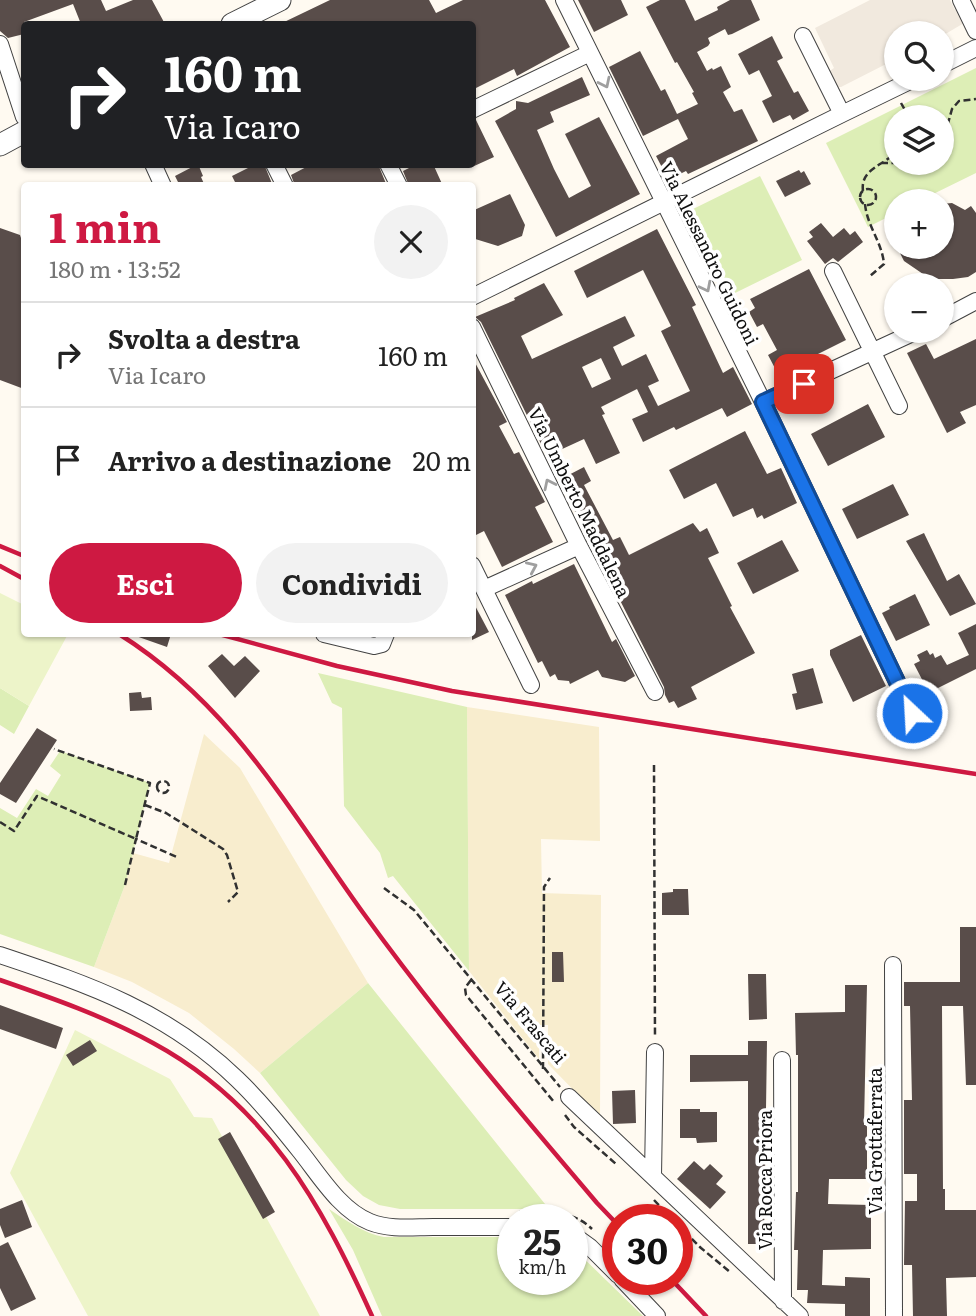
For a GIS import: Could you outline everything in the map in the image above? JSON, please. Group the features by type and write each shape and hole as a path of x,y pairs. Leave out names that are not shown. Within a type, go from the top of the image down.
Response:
{"street":[{"path":"256,19 280,0"},
{"name":"Via Alessandro Guidoni","path":"564,0 763,402 912,713"},
{"path":"961,0 976,31"},
{"path":"803,36 842,114"},
{"path":"0,44 21,108"},
{"path":"954,59 976,48"},
{"path":"476,108 590,53"},
{"path":"476,295 889,91"},
{"path":"0,145 21,134"},
{"path":"833,271 899,406"},
{"path":"954,313 976,301"},
{"name":"Via Umberto Maddalena","path":"476,335 579,546 655,692"},
{"path":"763,402 893,343"},
{"path":"484,589 579,546"},
{"path":"476,573 531,685"},
{"path":"336,637 374,646 385,638"},
{"path":"0,955 64,976 120,999 151,1014 194,1042 255,1098 340,1200 362,1219 392,1227 497,1221"},
{"name":"Via Grottaferrata","path":"893,965 894,1316"},
{"path":"653,1176 655,1052"},
{"name":"Via Rocca Priora","path":"782,1060 783,1301"},
{"path":"569,1097 800,1316"},
{"path":"588,1246 602,1259"},
{"path":"637,1295 657,1316"}],"path":[{"path":"954,107 959,101 976,99"},
{"path":"870,276 884,264 883,251 866,217 865,204 861,198 862,180 884,161"},
{"path":"863,191 872,190 876,196 873,203 865,204"},
{"path":"54,748 157,785"},
{"path":"654,765 655,1052"},
{"path":"125,885 150,783"},
{"path":"0,822 14,831 37,796 179,858"},
{"path":"145,805 166,813 223,849 238,892 228,902"},
{"path":"543,1069 544,887 550,878"},
{"name":"Via Frascati","path":"384,888 414,910 543,1069 569,1097"},
{"path":"588,1227 593,1231"}],"shaded area":[{"path":"870,0 950,0 955,10 963,6 964,23 954,29 954,21 884,21 884,65 841,87 837,87 824,75 834,68 815,28"},
{"path":"467,707 599,727 600,841 541,839 542,893 601,895 600,1117 548,1064 548,1025 539,1025 539,1059 469,971"},
{"path":"204,734 240,768 368,983 260,1073 189,1013 132,982 94,967 125,885 133,853 169,863"}],"green space":[{"path":"976,68 976,173 943,189 884,189 884,219 868,227 826,143 884,114 884,175 954,175 954,105 902,105 930,91 954,91 954,79"},
{"path":"760,176 802,260 729,296 687,212"},
{"path":"0,593 21,604 21,637 66,637 29,706 0,688"},
{"path":"318,673 467,707 469,971 393,876 388,878 380,853 344,806 342,708 332,703"},
{"path":"0,688 29,706 14,734 0,725"},
{"path":"60,751 150,783 125,885 94,967 0,934 0,808 17,818 36,789 48,796 61,775 50,766"},
{"path":"368,983 545,1204 497,1204 497,1209 400,1209 379,1205 363,1196 346,1180 260,1073"},
{"path":"75,1030 170,1079 194,1117 212,1118 320,1316 88,1316 10,1173"},
{"path":"329,1209 362,1230 384,1237 497,1237 497,1295 588,1295 588,1263 602,1276 602,1295 621,1295 643,1316 382,1316 353,1250"}],"building":[{"path":"0,0 101,0 106,11 133,0 152,0 163,21 80,21 73,4 21,21 21,35 8,38 0,31"},
{"path":"330,0 429,0 436,13 463,0 545,0 570,47 517,76 514,69 476,88 476,21 286,21"},
{"path":"578,0 621,0 628,15 594,32"},
{"path":"660,0 685,0 695,21 718,10 717,7 730,0 751,0 760,20 732,34 728,35 725,29 708,38 708,46 697,52 707,71 721,66 731,87 723,92 734,112 742,109 758,141 688,174 686,171 674,177 671,172 666,175 656,156 688,139 678,119 643,136 609,67 640,51 661,91 665,89 677,114 698,104 692,93 694,92 677,62 675,63 646,7"},
{"path":"772,36 783,58 777,61 794,93 798,91 809,111 793,120 790,115 773,123 762,101 772,96 759,70 749,75 738,54"},
{"path":"582,77 590,95 550,112 554,122 537,130 554,169 569,198 591,186 565,134 599,117 640,194 556,237 495,121 516,109 516,101 528,103"},
{"path":"476,120 494,157 476,165"},
{"path":"190,168 200,168 203,182 178,182 175,176"},
{"path":"248,168 266,168 271,182 235,182 232,176"},
{"path":"304,168 380,168 385,182 294,182 291,175"},
{"path":"409,168 435,168 441,182 407,182 403,171"},
{"path":"799,170 801,173 804,171 811,184 785,197 776,181"},
{"path":"510,194 525,225 522,236 498,246 476,239 476,209"},
{"path":"954,204 965,210 971,206 976,213 976,272 968,277 954,279 954,273 922,273 903,259 954,259"},
{"path":"821,223 833,237 844,228 850,235 855,231 863,242 838,262 833,258 825,264 807,241 813,237 809,232"},
{"path":"0,228 20,235 21,238 21,388 0,380"},
{"path":"657,229 696,305 692,307 723,373 733,367 752,404 727,417 722,408 643,442 632,419 648,412 637,389 601,407 605,414 602,415 620,453 596,464 584,439 547,456 481,322 476,318 544,283 563,315 521,336 532,359 625,316 635,336 613,347 622,366 646,354 659,381 648,386 658,406 690,391 661,331 671,326 643,270 587,298 574,271","holes":["601,358 611,379 592,388 582,367"]},
{"path":"809,269 846,340 778,374 768,355 777,350 763,324 757,327 749,312 755,308 750,299"},
{"path":"976,339 976,405 960,412 966,423 947,433 907,353 926,344 934,359"},
{"path":"476,364 507,422 499,426 514,454 519,452 545,502 535,507 553,542 502,567 484,531 476,535"},
{"path":"868,404 885,437 828,466 811,434"},
{"path":"745,431 767,474 781,468 797,503 764,519 762,515 757,518 753,508 733,517 716,483 684,499 669,470"},
{"path":"584,467 591,481 584,485 613,540 620,537 629,555 693,523 700,532 707,528 719,553 708,558 755,653 691,687 697,699 678,708 674,701 669,703 664,687 559,480"},
{"path":"893,484 909,515 857,539 842,509"},
{"path":"924,533 947,581 959,574 976,604 950,616 906,541"},
{"path":"782,540 799,571 753,594 737,563"},
{"path":"574,564 612,642 616,639 635,676 625,682 602,677 598,670 570,684 569,681 558,680 555,674 550,677 542,661 538,663 505,595"},
{"path":"915,594 930,625 896,641 882,613"},
{"path":"476,608 489,632 472,640 472,637 476,637"},
{"path":"976,624 976,669 936,689 934,685 927,689 914,664 920,661 917,655 927,650 930,655 933,653 935,658 941,655 947,665 969,655 958,633"},
{"path":"861,635 886,686 853,702 830,650"},
{"path":"139,637 170,637 167,647"},
{"path":"222,654 234,666 245,656 260,671 235,698 208,666"},
{"path":"813,668 823,703 796,710 792,694 797,693 792,674"},
{"path":"141,692 142,698 151,697 152,710 130,711 129,693"},
{"path":"37,728 57,740 16,803 0,794 0,783"},
{"path":"673,889 688,889 689,915 662,915 662,893 673,892"},
{"path":"960,927 976,927 976,1085 966,1085 963,1006 942,1006 943,1189 945,1210 976,1210 976,1277 946,1278 947,1316 913,1316 912,1265 904,1265 905,1201 917,1201 917,1174 904,1174 904,1100 912,1100 910,1006 904,1006 904,982 960,982"},
{"path":"552,952 563,952 564,982 552,982"},
{"path":"748,974 766,974 767,1019 749,1020"},
{"path":"845,985 867,985 864,1125 867,1125 867,1179 829,1179 828,1204 871,1205 871,1249 823,1250 822,1285 845,1286 845,1277 870,1278 870,1316 845,1316 845,1304 807,1303 808,1290 797,1290 798,1250 794,1250 798,1192 798,1055 795,1013 845,1012"},
{"path":"0,1005 63,1028 56,1049 0,1029"},
{"path":"90,1040 97,1051 73,1066 66,1055"},
{"path":"748,1041 767,1041 764,1244 748,1244 748,1081 690,1082 690,1055 748,1055"},
{"path":"635,1090 636,1123 613,1124 612,1091"},
{"path":"680,1109 717,1112 717,1142 697,1143 696,1138 680,1138"},
{"path":"230,1132 275,1212 263,1219 218,1139"},
{"path":"694,1161 704,1170 710,1164 723,1176 716,1184 726,1192 710,1209 677,1179"},
{"path":"22,1200 32,1227 5,1238 0,1225 0,1209"},
{"path":"8,1242 36,1299 11,1311 0,1288 0,1246"}],"railway":[{"path":"0,546 21,555"},
{"path":"0,566 21,577"},
{"path":"123,637 159,662 226,726 283,798 420,989 602,1208"},
{"path":"230,637 337,666 452,691 976,774"},
{"path":"0,980 78,1008 134,1033 193,1068 228,1096 259,1126 310,1196 353,1274 372,1316"},
{"path":"686,1295 706,1316"}],"route":[{"path":"804,384 763,402 912,713"}]}
